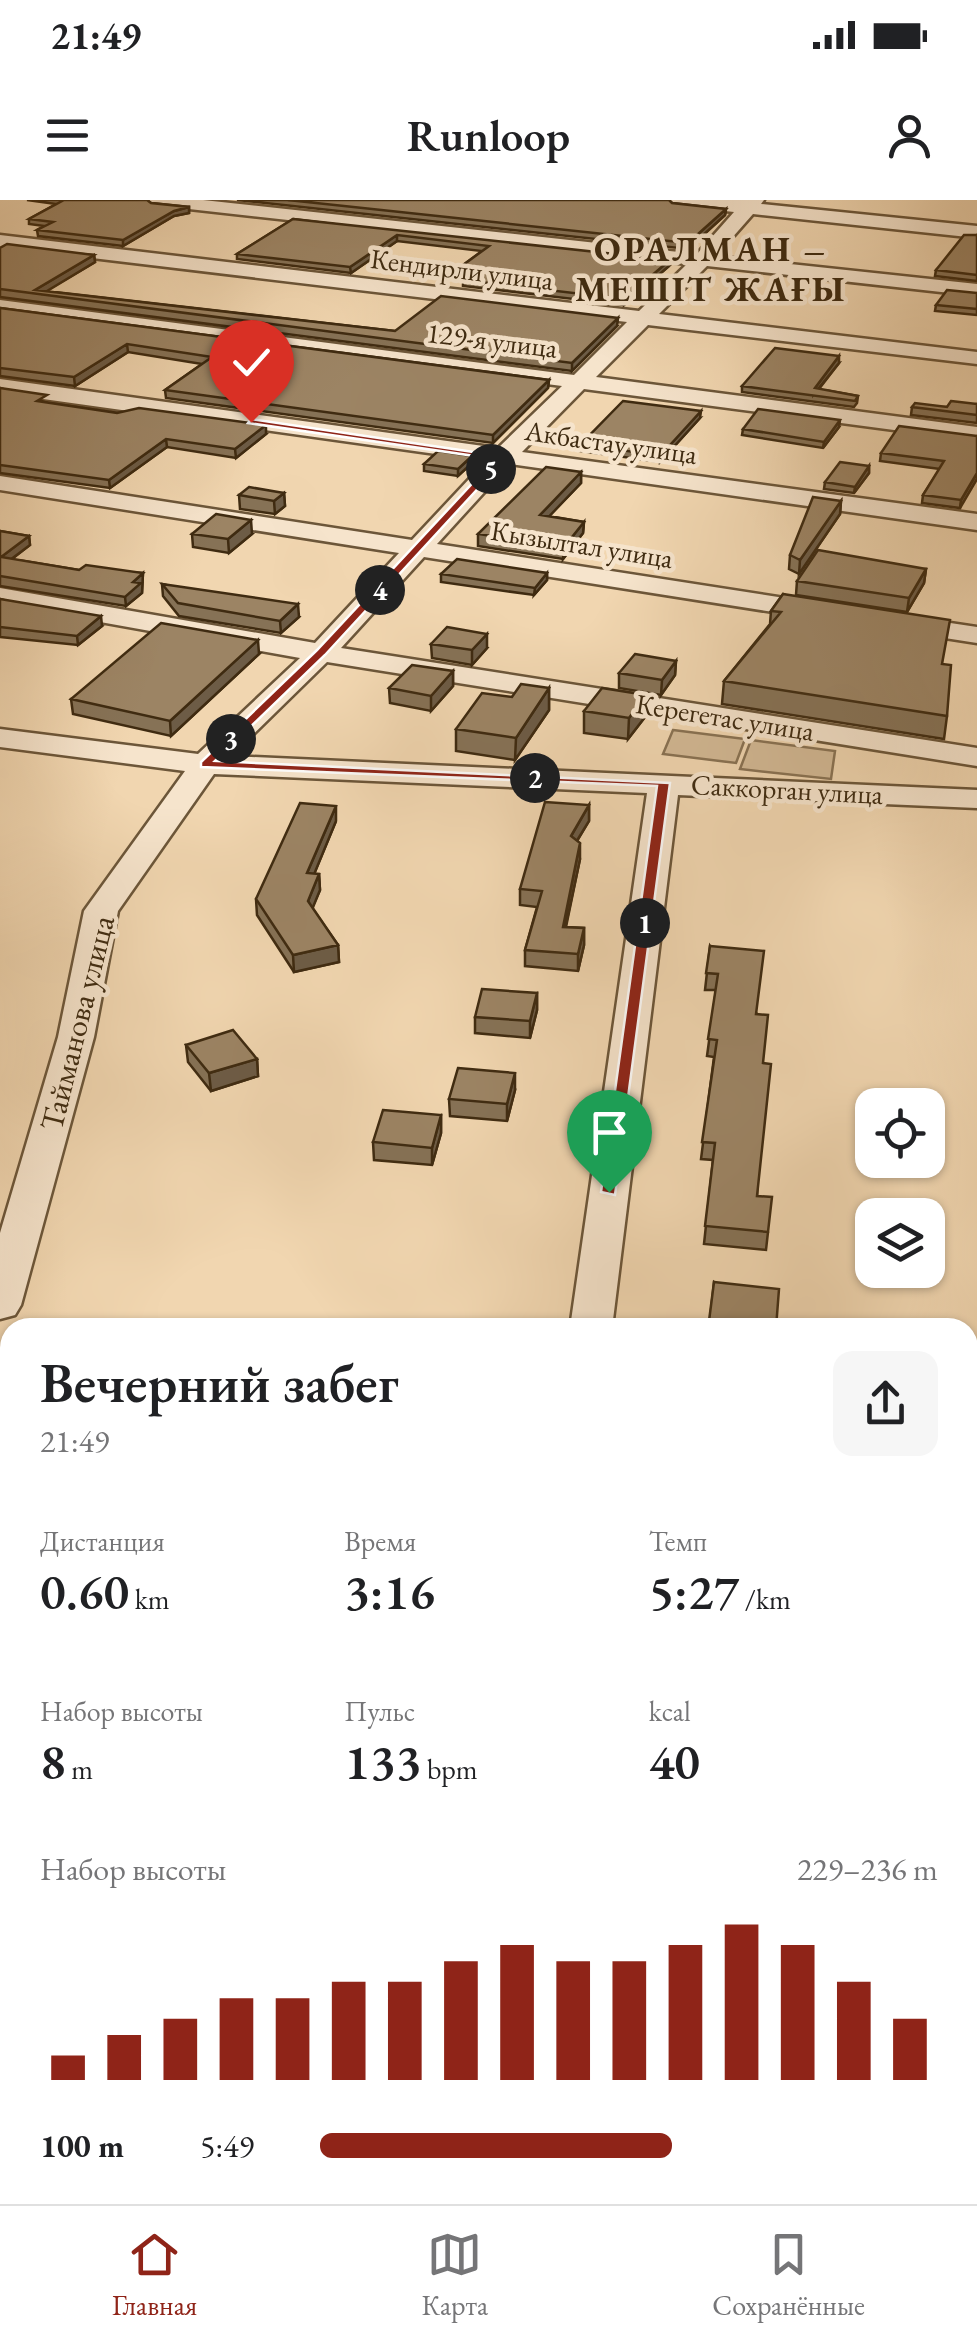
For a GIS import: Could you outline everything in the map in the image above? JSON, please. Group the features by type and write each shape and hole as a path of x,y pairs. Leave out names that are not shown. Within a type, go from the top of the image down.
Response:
{"street":[{"path":"153,200 977,290"},
{"path":"672,200 751,204 977,232"},
{"name":"Тайманова улица","path":"0,1306 76,1037 101,911 205,764 321,653 502,457 702,260 751,204"},
{"name":"Кендирли улица","path":"0,241 977,358"},
{"name":"129-я улица","path":"0,306 977,434"},
{"name":"Акбастау улица","path":"0,386 977,522"},
{"name":"Кызылтал улица","path":"0,482 977,635"},
{"name":"Керегетас улица","path":"0,596 321,653 977,757"},
{"name":"Саккорган улица","path":"0,738 205,764 977,799"},
{"path":"592,1318 664,783"}],"shaded area":[{"path":"673,730 745,739 736,763 663,754"},
{"path":"751,740 835,751 831,779 740,769"}],"building":[{"path":"64,200 147,200 189,207 174,211 123,240 37,230 53,222 29,219"},
{"path":"288,200 669,200 726,209 688,243"},
{"path":"293,219 670,260 624,299 463,280 472,274 455,271 489,246 397,235 350,267 237,254"},
{"path":"964,235 977,235 977,275 936,270"},
{"path":"7,244 94,255 35,290 395,331 441,296 618,318 572,363 0,289 0,248"},
{"path":"947,290 977,293 977,309 936,305"},
{"path":"0,308 549,380 493,435 165,390 212,357 127,344 74,377 0,368"},
{"path":"775,348 839,356 815,388 858,396 855,401 742,386"},
{"path":"0,388 47,395 37,401 117,413 139,408 266,425 235,449 166,439 109,480 0,465"},
{"path":"623,401 701,411 660,456 581,444"},
{"path":"951,401 977,404 977,415 912,407 915,403 947,407"},
{"path":"758,409 840,420 824,442 743,429"},
{"path":"899,426 977,436 977,473 961,500 923,495 944,461 881,453"},
{"path":"438,451 472,456 458,469 424,464"},
{"path":"840,462 869,466 855,487 825,482"},
{"path":"546,467 581,472 540,515 584,522 564,547 478,534"},
{"path":"249,487 284,493 274,501 239,495"},
{"path":"813,497 841,501 800,560 790,555"},
{"path":"216,514 251,520 228,539 192,534"},
{"path":"0,531 29,536 1,557 79,570 86,565 143,573 133,582 141,583 125,597 0,576"},
{"path":"818,550 926,569 909,598 797,581"},
{"path":"457,559 547,573 535,588 441,574"},
{"path":"162,584 298,604 280,621 178,603"},
{"path":"783,594 950,620 942,664 951,665 947,716 724,681 781,612 771,611"},
{"path":"0,599 101,616 77,636 0,627"},
{"path":"161,623 258,640 170,721 71,699"},
{"path":"447,627 487,634 472,650 431,644"},
{"path":"635,654 676,661 662,680 619,673"},
{"path":"412,665 453,671 431,696 389,688"},
{"path":"521,684 549,688 516,738 456,729 482,693 512,697"},
{"path":"602,688 646,695 629,718 584,711"},
{"path":"545,802 589,805 571,836 580,843 563,927 584,928 578,954 525,950 542,891 520,889"},
{"path":"300,803 336,806 307,873 319,874 308,901 338,945 293,955 256,899"},
{"path":"710,946 764,951 756,1014 768,1015 763,1063 771,1064 757,1196 772,1197 768,1232 705,1226 715,1143 702,1142 717,1040 708,1039 718,974 706,973"},
{"path":"482,989 537,993 530,1021 475,1017"},
{"path":"233,1030 257,1059 209,1073 186,1045"},
{"path":"458,1068 515,1073 507,1104 449,1099"},
{"path":"383,1110 441,1115 432,1148 373,1142"},
{"path":"714,1282 779,1289 777,1318 709,1318"}],"district":[{"name":"ОРАЛМАН – МЕШІТ ЖАҒЫ","path":"711,268"}],"route":[{"path":"251,422 502,457 321,653 205,764 664,783 609,1192"}]}
